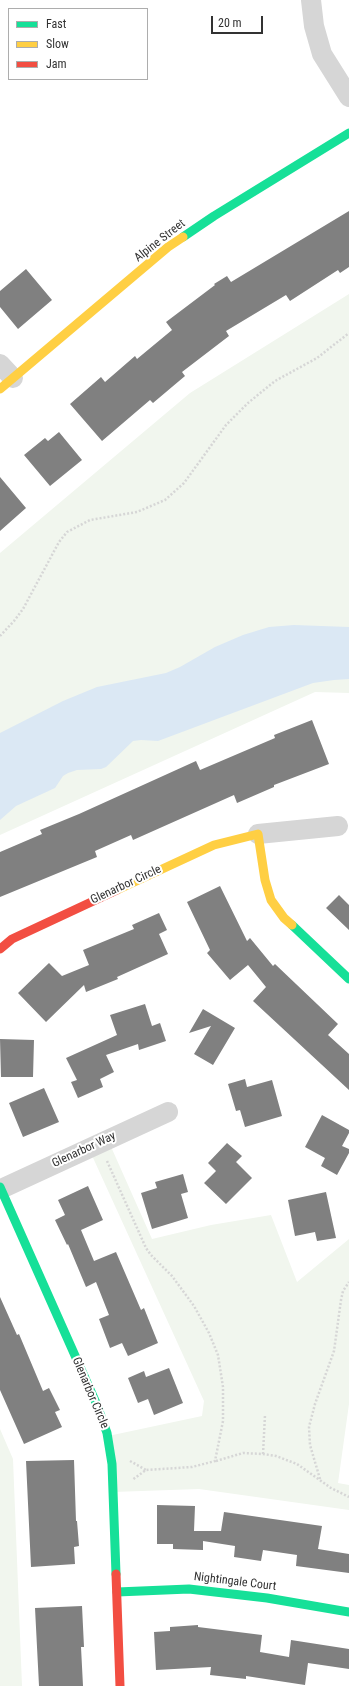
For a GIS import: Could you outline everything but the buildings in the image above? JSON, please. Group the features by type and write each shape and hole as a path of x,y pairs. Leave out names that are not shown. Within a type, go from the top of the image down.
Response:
{"street":[{"path":"311,0 314,26 322,54 349,97"},
{"name":"Alpine Street","path":"4,377 168,247 214,216 349,133"},
{"name":"Glenarbor Circle","path":"0,949 12,939 214,845 258,834 338,826"},
{"path":"258,834 265,880 271,900 284,918 349,979"},
{"name":"Glenarbor Way","path":"0,1188 168,1112"},
{"name":"Glenarbor Circle","path":"0,1188 97,1404 107,1433 112,1464 120,1686"},
{"name":"Nightingale Court","path":"116,1592 189,1589 267,1598 349,1612"}],"path":[{"path":"0,636 23,609 59,542 67,532 90,520 137,512 165,500 184,483 226,425 248,403 275,381 317,358 349,333"},
{"path":"105,1157 146,1248 172,1276 194,1306 209,1333 218,1355 223,1387 224,1421 215,1461"},
{"path":"320,1479 310,1445 310,1427 315,1404 334,1351 341,1300 349,1282"},
{"path":"263,1454 265,1415"},
{"path":"128,1482 146,1470 192,1468 243,1453 263,1454 282,1458 296,1464 320,1479 331,1488 349,1497"},
{"path":"127,1459 146,1470"}],"shaded area":[{"path":"349,294 349,693 315,692 0,835 0,553 190,393"},
{"path":"294,625 349,627 349,679 313,683 158,741 133,741 106,767 101,769 77,770 68,773 63,776 55,788 16,806 0,820 0,733 63,701 97,687 166,673 180,667 215,647 243,635 269,627"},
{"path":"108,1140 152,1239 211,1225 271,1215 297,1282 349,1239 349,1404 338,1483 349,1485 349,1510 199,1489 113,1492 108,1436 202,1416 204,1401 89,1149"},
{"path":"0,1429 13,1459 22,1686 0,1686"}],"traffic: fast":[{"path":"183,237 214,216 349,133"},
{"path":"292,925 349,979"},
{"path":"0,1187 97,1405 107,1433 112,1464 116,1574"},
{"path":"117,1592 189,1589 267,1598 349,1612"}],"traffic: slow":[{"path":"0,389 168,247 183,237"},
{"path":"117,890 214,845 258,834 265,880 271,900 284,918 292,925"}],"traffic: jam":[{"path":"0,949 12,939 117,890"},
{"path":"116,1574 120,1686"}]}
